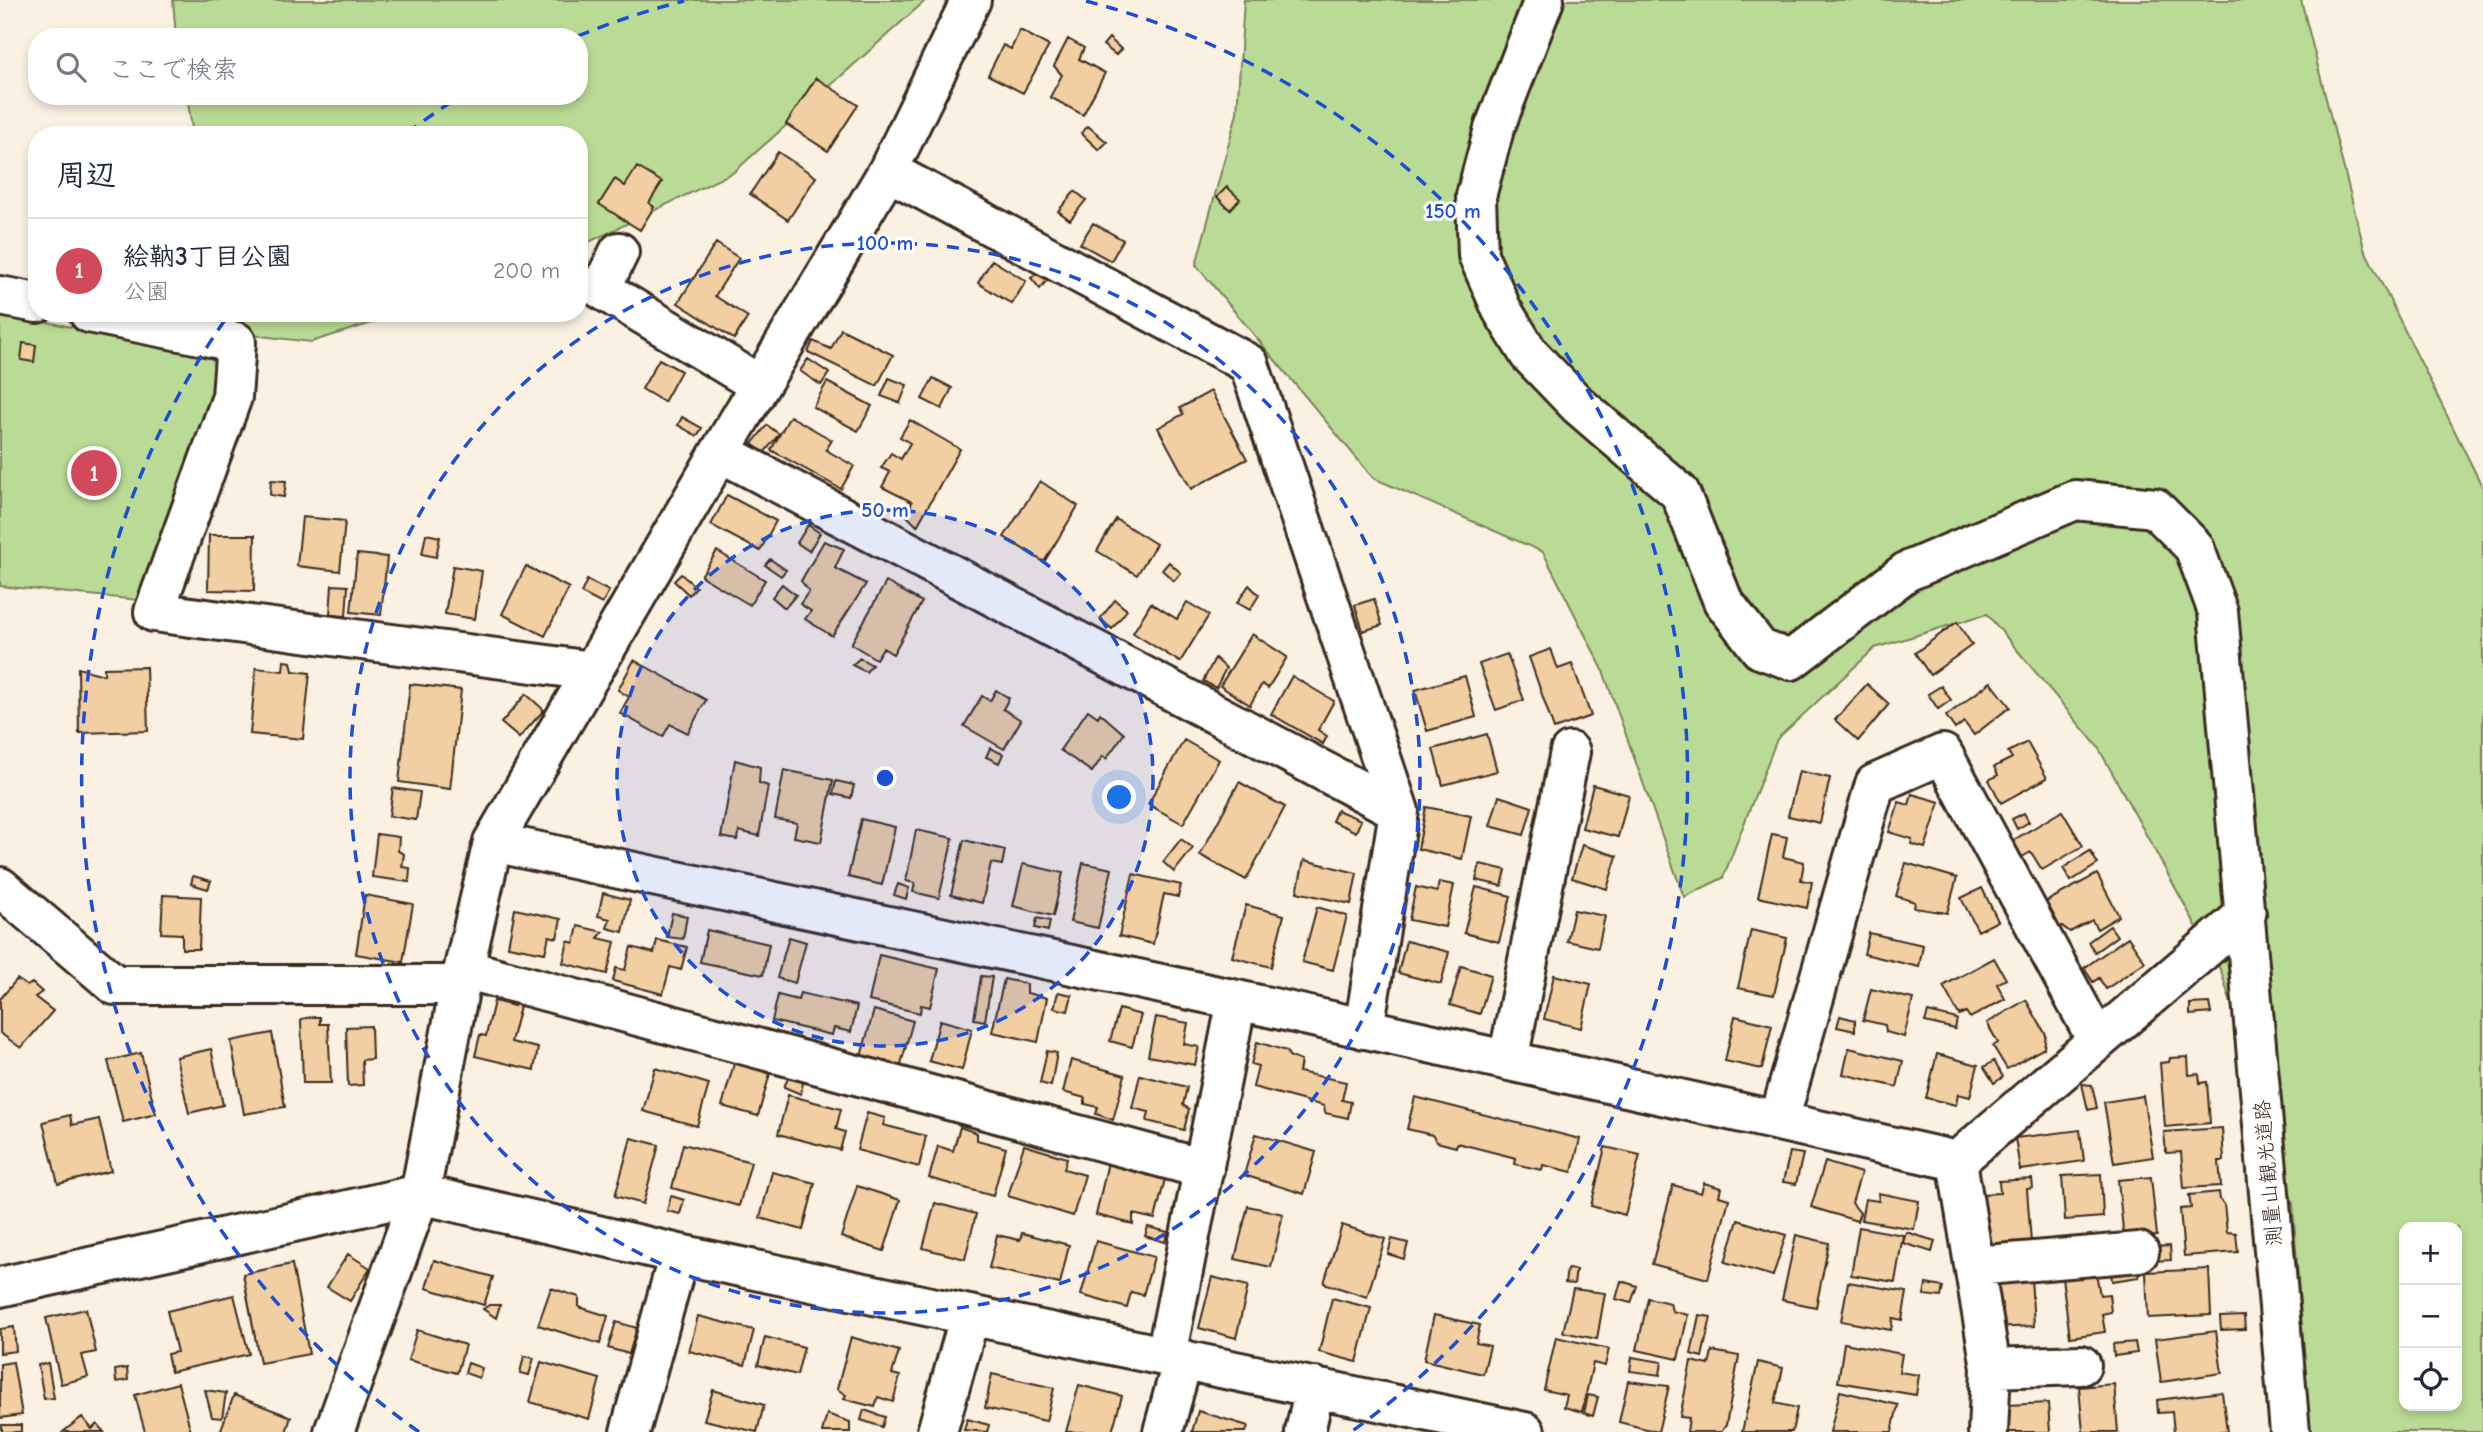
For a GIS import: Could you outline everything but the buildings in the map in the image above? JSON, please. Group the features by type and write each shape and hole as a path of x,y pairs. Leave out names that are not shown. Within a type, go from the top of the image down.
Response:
{"street":[{"path":"334,1432 420,1194 462,977 493,842 720,452 888,171 971,0"},
{"name":"測量山観光道路","path":"1544,0 1494,129 1476,196 1478,255 1502,310 1530,354 1578,405 1680,493 1723,601 1760,649 1791,660 1906,572 2075,500 2155,508 2194,547 2218,612 2290,1432"},
{"path":"888,171 1249,364 1399,811 1364,1028"},
{"path":"619,252 601,289 760,385"},
{"path":"0,296 28,301"},
{"path":"135,322 236,342 232,397 154,612 592,671"},
{"path":"720,452 1399,811"},
{"path":"1508,1060 1570,752"},
{"path":"1779,1120 1875,784 1943,754 2097,1040"},
{"path":"493,842 1237,1000 1957,1161"},
{"path":"0,887 115,985 462,977 1204,1169"},
{"path":"1957,1161 2246,914"},
{"path":"1163,1432 1204,1169 1237,1000"},
{"path":"1957,1161 1991,1368 1988,1432"},
{"path":"0,1287 420,1194 679,1254 1315,1387 1485,1428 1525,1432"},
{"path":"1975,1266 2139,1252"},
{"path":"630,1432 679,1254"},
{"path":"937,1432 970,1315"},
{"path":"1991,1368 2081,1365"},
{"path":"1305,1432 1315,1387"}],"green space":[{"path":"173,0 926,0 734,172 588,243 588,126 192,126 188,105 588,105 588,28 175,28"},
{"path":"1244,0 2301,0 2364,248 2483,488 2483,1432 2308,1432 2293,1204 2221,971 2098,747 1987,614 1875,648 1777,739 1723,878 1684,897 1602,668 1543,552 1373,478 1196,265 1237,113"},
{"path":"0,312 28,318 28,322 48,322 224,359 148,601 0,586"},
{"path":"226,322 375,322 311,342 228,332"}],"place":[{"name":"絵靹3丁目公園","path":"94,473"}]}
